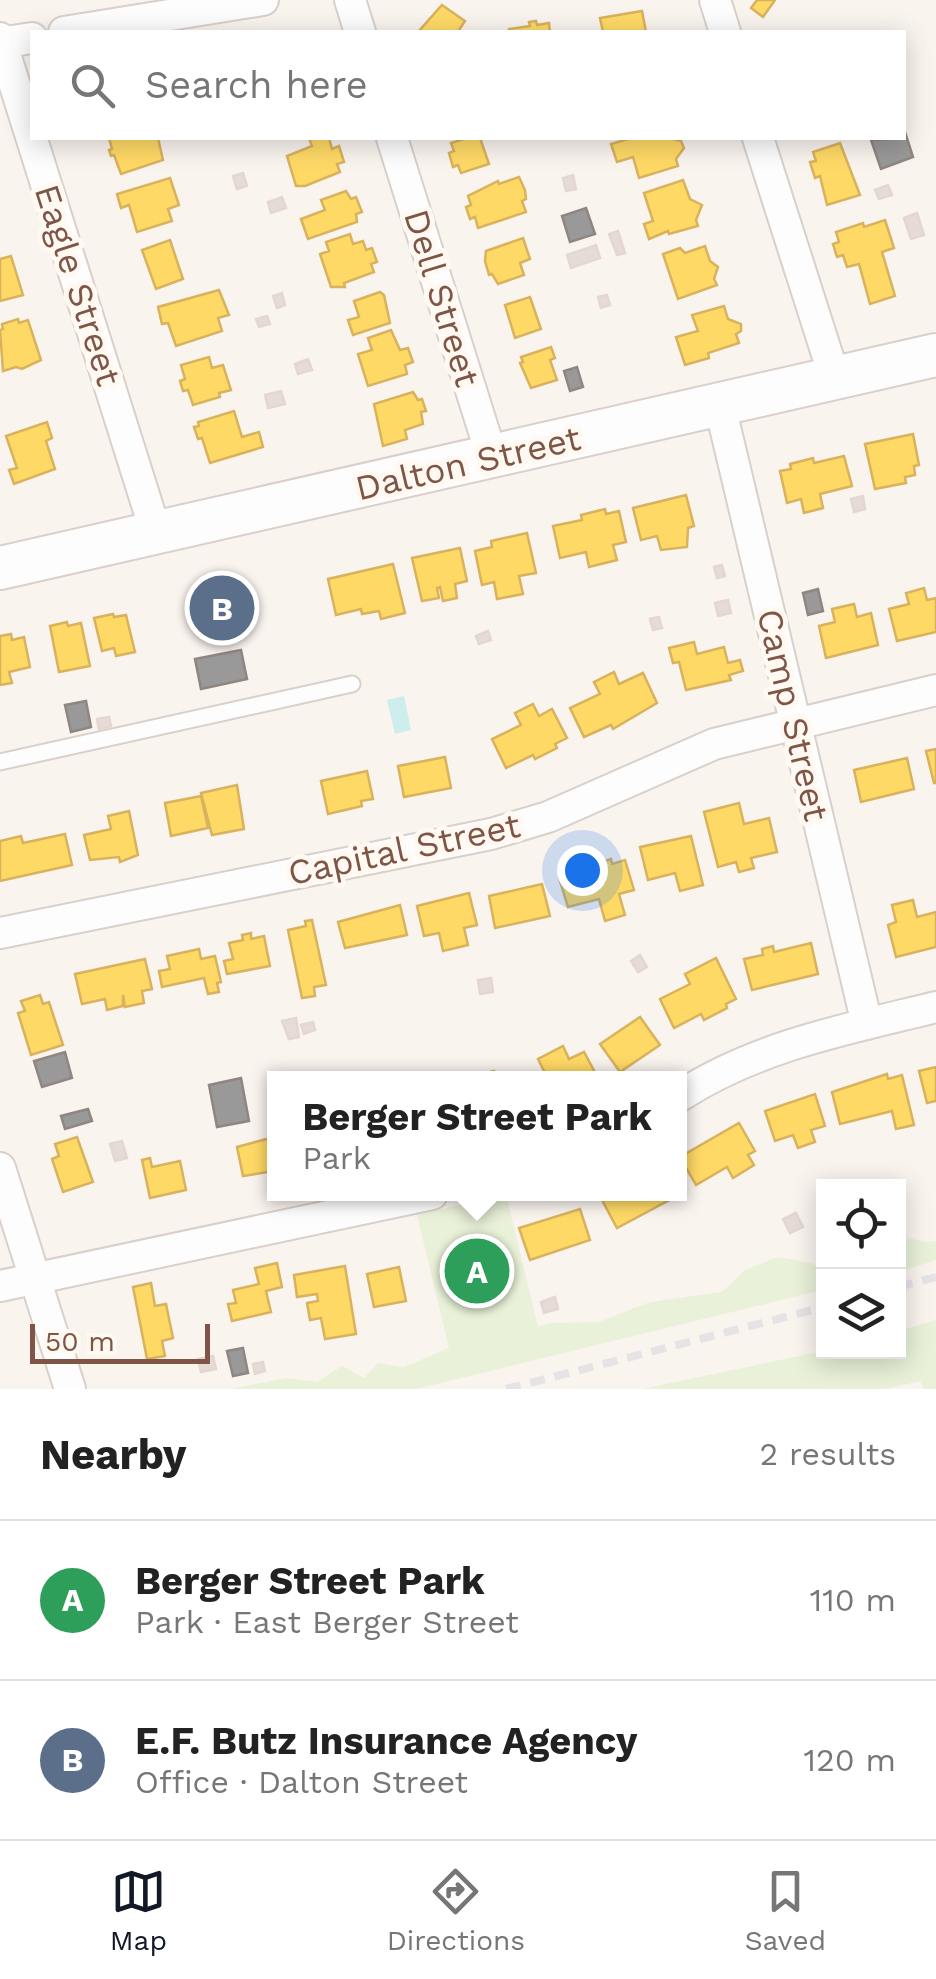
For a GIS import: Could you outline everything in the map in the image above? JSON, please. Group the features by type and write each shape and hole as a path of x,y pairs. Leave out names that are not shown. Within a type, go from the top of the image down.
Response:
{"main road":[{"name":"Dalton Street","path":"0,568 936,355"}],"street":[{"path":"76,30 263,0"},
{"path":"350,0 359,30"},
{"path":"714,0 724,30"},
{"path":"1,41 30,38"},
{"name":"Eagle Street","path":"1,41 30,133"},
{"name":"Eagle Street","path":"32,140 156,533"},
{"name":"Dell Street","path":"393,140 492,457"},
{"path":"759,140 835,379"},
{"name":"Camp Street","path":"720,406 867,1024"},
{"name":"Capital Street","path":"0,933 492,834 585,802 714,744 936,690"},
{"path":"687,1092 725,1070 778,1048 936,1007"},
{"path":"0,1168 70,1389"},
{"path":"0,1286 399,1201"}],"lane":[{"path":"0,762 352,684"}],"green space":[{"path":"476,1201 508,1201 538,1327 549,1323 599,1322 650,1302 722,1292 745,1270 778,1257 816,1266 816,1292 416,1389 230,1389 287,1378 317,1382 342,1366 364,1378 378,1363 404,1367 449,1348 417,1215"},
{"path":"906,1238 936,1241 936,1260 906,1270"},
{"path":"936,1320 936,1389 923,1389 921,1381 884,1389 642,1389 816,1352 816,1359 906,1359 906,1329"}],"water":[{"path":"404,696 411,730 395,734 387,700"}],"building: Homes":[{"path":"757,0 775,0 763,17 751,8"},
{"path":"442,5 465,21 459,30 420,30"},
{"path":"642,11 646,30 603,30 600,18"},
{"path":"529,22 549,23 550,30 509,30 530,26"},
{"path":"110,140 158,140 163,160 121,174 114,155 111,156"},
{"path":"310,140 330,140 332,149 339,146 344,162 337,164 340,172 296,186 287,156 312,146"},
{"path":"481,140 489,164 461,173 458,165 453,167 451,143"},
{"path":"624,140 677,140 684,148 676,159 678,166 639,178 633,157 617,162 611,144"},
{"path":"840,143 860,195 827,205 820,176 815,178 810,162 816,161 813,152"},
{"path":"519,177 525,190 526,199 522,201 526,212 478,228 466,207 471,205 468,196 498,181 499,184"},
{"path":"170,178 179,205 168,209 172,221 137,232 129,205 121,208 117,194"},
{"path":"683,180 690,199 702,205 696,220 698,226 649,239 644,224 653,221 644,193"},
{"path":"346,191 351,199 356,197 362,212 356,214 357,222 308,239 301,219 325,210 321,200"},
{"path":"885,220 894,248 882,252 895,296 870,304 859,264 847,267 843,255 837,257 833,244 839,242 836,232"},
{"path":"350,234 353,244 363,241 366,250 372,248 377,262 371,264 374,272 344,283 345,287 331,287 320,254 329,251 326,242"},
{"path":"523,238 530,259 520,263 524,275 498,284 489,275 486,251"},
{"path":"170,240 183,279 156,289 142,250"},
{"path":"705,246 710,261 718,267 714,279 717,285 678,299 663,254 680,248 685,253"},
{"path":"11,256 23,295 0,301 0,259"},
{"path":"219,290 229,315 218,318 222,331 176,346 168,323 162,324 158,307"},
{"path":"380,292 390,323 353,335 348,320 359,317 354,301"},
{"path":"530,297 541,329 515,338 505,305"},
{"path":"724,306 728,319 741,324 741,331 736,334 739,343 685,365 676,337 698,331 692,315"},
{"path":"18,319 19,323 28,320 41,360 22,369 3,371 0,330 2,324"},
{"path":"391,330 400,350 408,348 413,362 405,365 407,374 368,386 358,354 372,350 368,338"},
{"path":"551,347 555,358 550,360 557,380 531,388 521,357"},
{"path":"209,357 212,368 223,365 231,390 193,405 180,381 185,379 181,365"},
{"path":"413,392 418,400 422,399 426,411 421,412 423,424 405,430 407,439 383,446 374,404"},
{"path":"234,411 242,437 259,432 263,447 210,463 194,427 199,426 198,422"},
{"path":"47,422 52,438 46,441 55,469 14,484 9,470 17,468 6,436"},
{"path":"913,434 919,465 914,466 915,475 905,477 906,483 875,489 865,444"},
{"path":"844,456 852,486 820,494 823,508 804,513 801,499 787,503 780,471 813,458 814,463"},
{"path":"686,495 694,526 688,528 687,547 661,550 657,536 641,540 633,508"},
{"path":"605,509 606,514 619,511 626,542 613,545 617,560 589,567 586,552 560,558 553,526 582,520 581,515"},
{"path":"527,533 536,573 519,576 523,594 497,599 494,582 482,585 475,551 492,547 491,541"},
{"path":"460,548 467,581 455,584 457,598 443,601 440,587 439,598 422,601 412,558"},
{"path":"393,564 405,613 381,619 379,611 362,614 361,609 336,615 328,579"},
{"path":"924,588 927,600 936,598 936,632 897,641 889,609 909,604 906,593"},
{"path":"854,604 857,617 871,613 878,645 826,658 819,626 835,622 832,609"},
{"path":"126,615 135,652 116,656 114,648 102,651 94,618"},
{"path":"67,622 68,626 81,623 90,666 59,672 50,626"},
{"path":"11,634 12,640 24,637 30,667 9,672 12,683 0,685 0,636"},
{"path":"694,642 697,654 724,647 728,663 740,660 743,671 729,675 731,680 686,690 679,662 673,663 669,648"},
{"path":"614,672 619,684 643,673 657,703 613,729 611,725 584,737 570,708 600,694 594,682"},
{"path":"533,704 539,716 552,709 567,738 535,759 533,755 506,768 492,739 521,725 515,713"},
{"path":"936,749 936,783 934,783 926,751"},
{"path":"445,757 451,788 404,797 398,766"},
{"path":"907,758 914,789 861,802 854,770"},
{"path":"367,771 373,799 361,801 362,806 328,814 321,781"},
{"path":"237,785 244,829 212,835 201,793"},
{"path":"201,796 208,828 171,836 165,803"},
{"path":"739,803 744,824 769,818 777,852 751,858 754,868 739,872 736,862 718,867 704,812"},
{"path":"129,811 138,855 120,862 119,857 90,860 84,835 111,829 108,816"},
{"path":"65,834 72,865 0,881 0,841 21,836 23,843"},
{"path":"691,836 703,885 680,891 675,873 648,880 640,847"},
{"path":"611,859 612,864 625,860 634,890 619,894 625,915 605,921 599,899 568,907 559,878"},
{"path":"542,884 550,916 495,928 489,896"},
{"path":"469,893 477,925 464,928 468,945 443,951 439,933 424,936 417,906"},
{"path":"913,900 917,917 936,912 936,947 896,957 888,925 896,922 892,905"},
{"path":"400,905 407,935 345,948 338,922"},
{"path":"312,920 326,985 314,987 315,996 302,998 288,930 306,926 305,921"},
{"path":"251,933 251,939 264,936 270,966 227,974 224,961 233,959 229,943 243,940 242,935"},
{"path":"811,943 818,974 752,990 744,959 763,955 762,949 773,946 774,952"},
{"path":"199,949 201,959 215,956 221,982 217,983 219,992 208,994 204,978 162,987 159,971 170,969 167,956"},
{"path":"716,958 736,999 704,1020 701,1014 674,1028 660,999 690,984 685,974"},
{"path":"145,959 152,989 142,991 144,1003 125,1007 123,995 123,1006 107,1010 105,999 82,1004 75,974"},
{"path":"40,995 43,1004 49,1002 63,1045 31,1055 18,1013 25,1011 21,1001"},
{"path":"640,1017 660,1045 619,1071 600,1044"},
{"path":"563,1046 569,1059 584,1052 594,1071 544,1071 538,1059"},
{"path":"936,1067 936,1101 927,1103 919,1071"},
{"path":"887,1074 888,1079 902,1075 914,1125 896,1129 892,1111 840,1124 832,1092"},
{"path":"815,1094 825,1126 811,1130 815,1142 798,1148 793,1135 775,1141 765,1111"},
{"path":"739,1123 755,1151 748,1155 754,1165 733,1178 727,1167 696,1185 687,1169 687,1153"},
{"path":"77,1137 93,1182 63,1192 52,1159 59,1156 55,1144"},
{"path":"267,1139 267,1172 243,1176 237,1147"},
{"path":"150,1158 152,1167 180,1161 186,1190 150,1198 142,1160"},
{"path":"603,1201 667,1201 617,1228"},
{"path":"580,1209 590,1240 530,1260 519,1228"},
{"path":"277,1263 282,1287 266,1291 271,1312 232,1321 228,1304 236,1303 233,1290 259,1284 255,1268"},
{"path":"345,1266 356,1334 325,1339 321,1318 310,1320 307,1303 318,1301 317,1294 297,1297 294,1275"},
{"path":"399,1267 406,1301 374,1307 367,1274"},
{"path":"151,1283 155,1306 166,1304 173,1338 162,1341 165,1356 147,1359 133,1287"}],"building: Offices":[{"path":"225,588 226,594 249,592 255,616 196,630 189,600 197,598 196,594"}],"building: Industry":[{"path":"906,135 913,157 881,169 871,140 906,140"},
{"path":"586,208 595,234 570,242 562,216"},
{"path":"577,367 583,387 570,391 564,371"},
{"path":"818,589 823,611 808,615 803,593"},
{"path":"241,650 247,679 201,689 195,659"},
{"path":"86,701 91,727 71,732 65,705"},
{"path":"65,1052 72,1078 42,1087 34,1061"},
{"path":"241,1078 249,1121 217,1127 209,1085"},
{"path":"88,1109 92,1121 65,1129 61,1116"},
{"path":"243,1348 248,1373 233,1376 227,1351"}],"building: Other":[{"path":"243,173 247,186 237,189 233,176"},
{"path":"573,175 576,189 566,191 563,178"},
{"path":"888,185 892,195 879,199 875,190"},
{"path":"282,197 286,208 271,213 268,202"},
{"path":"917,213 924,235 911,239 904,218"},
{"path":"618,231 625,253 617,255 609,234"},
{"path":"596,245 600,258 571,268 567,255"},
{"path":"282,293 285,305 277,308 273,296"},
{"path":"607,295 610,305 601,308 598,297"},
{"path":"267,316 270,324 259,327 256,319"},
{"path":"308,359 312,370 298,374 295,364"},
{"path":"281,391 285,404 268,408 265,395"},
{"path":"863,496 865,509 854,512 851,499"},
{"path":"722,565 725,576 717,578 714,567"},
{"path":"728,600 731,613 718,616 715,603"},
{"path":"659,617 662,628 653,630 650,619"},
{"path":"488,631 491,640 479,644 476,636"},
{"path":"109,717 111,726 99,729 97,719"},
{"path":"640,955 647,967 638,972 631,961"},
{"path":"491,978 493,992 480,994 478,980"},
{"path":"296,1018 299,1037 289,1039 282,1021"},
{"path":"313,1022 315,1030 304,1034 301,1025"},
{"path":"122,1141 127,1158 115,1161 110,1144"},
{"path":"796,1213 803,1227 790,1233 783,1219"},
{"path":"555,1297 558,1309 544,1313 541,1302"},
{"path":"213,1356 216,1369 201,1372 198,1359"},
{"path":"263,1362 265,1371 255,1374 253,1364"}],"railway":[{"path":"906,1285 936,1277"},
{"path":"506,1389 816,1309"}],"place":[{"name":"E.F. Butz Insurance Agency","path":"222,608"},
{"name":"Berger Street Park","path":"477,1271"}]}
